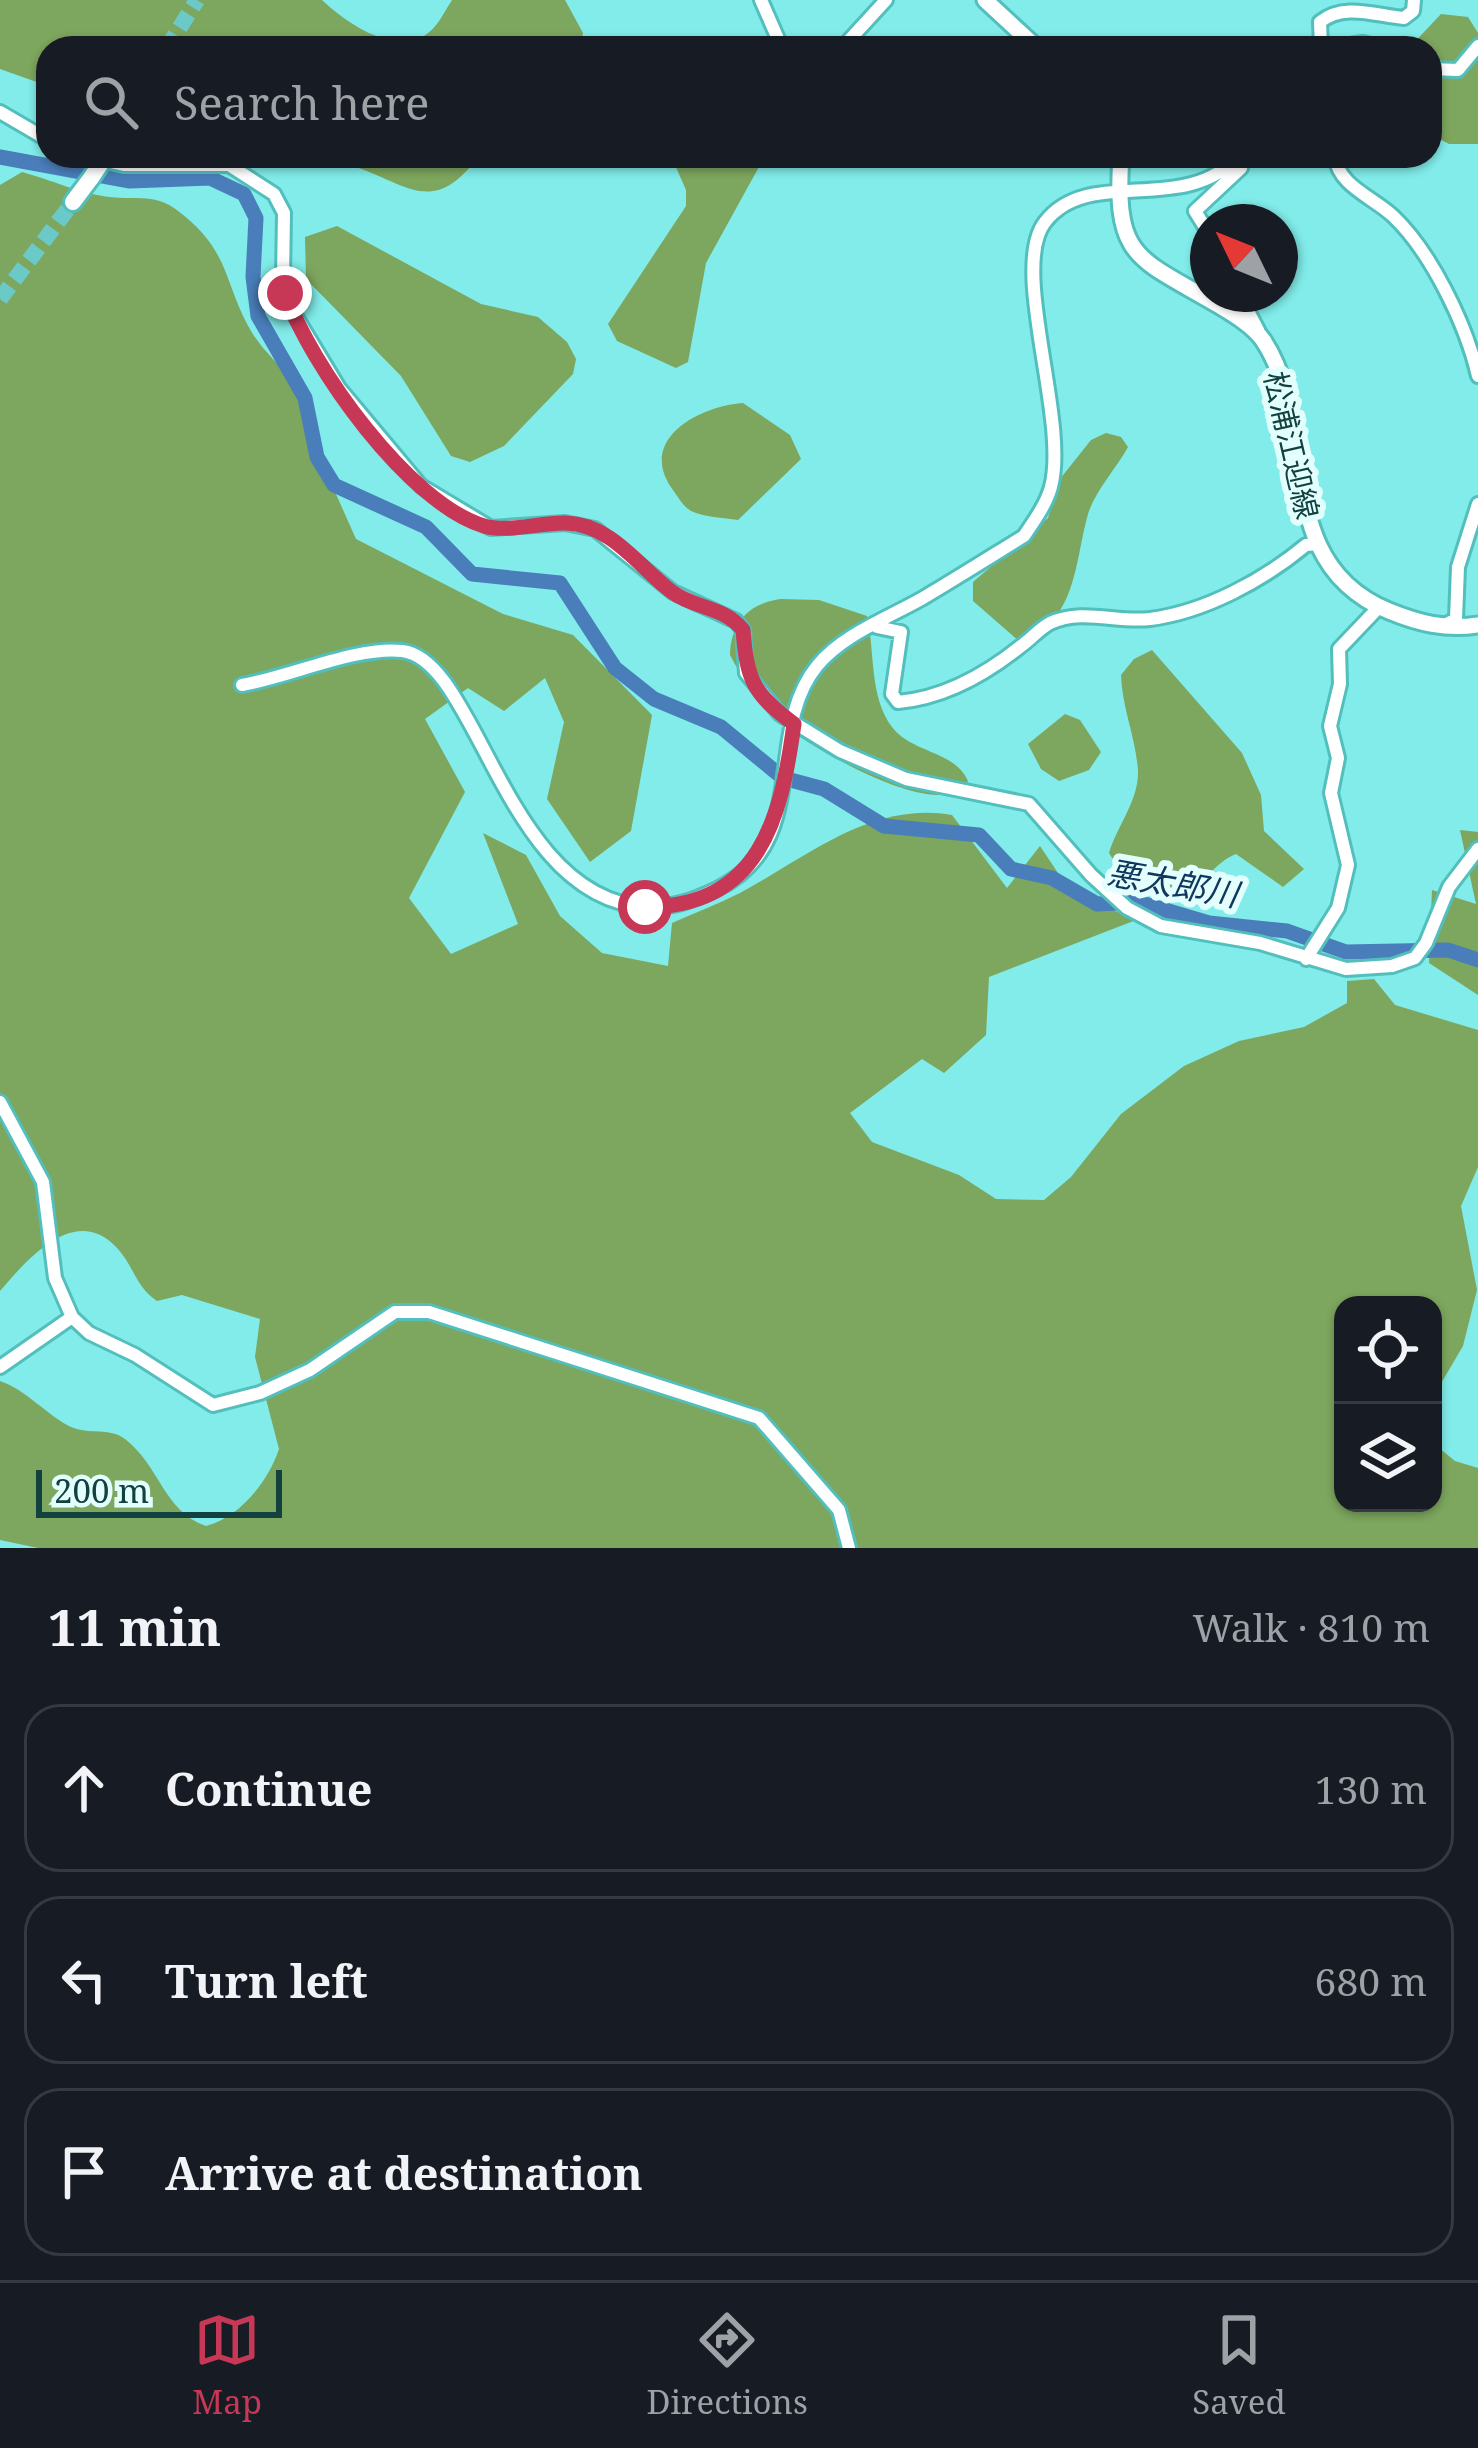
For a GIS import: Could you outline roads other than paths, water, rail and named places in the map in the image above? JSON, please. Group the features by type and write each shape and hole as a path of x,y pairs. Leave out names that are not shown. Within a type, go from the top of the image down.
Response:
{"highway":[{"path":"71,201 95,168"}],"main road":[{"path":"985,0 1017,36"},
{"name":"松浦江迎線","path":"1120,168 1118,216 1130,248 1261,337 1282,386 1307,520 1354,591 1379,607 1441,627 1478,626"}],"street":[{"path":"761,0 777,36"},
{"path":"853,36 886,0"},
{"path":"1323,36 1320,22 1328,16 1360,12 1404,18 1413,10 1414,0"},
{"path":"1442,69 1457,70 1478,46"},
{"path":"0,112 36,133"},
{"path":"234,168 274,194 284,213 283,279 290,307 339,388 400,467 478,524 491,528 565,523 595,530 673,592 721,611 743,630 746,673 756,690 794,724 906,779 1029,804 1091,875 1140,917 1346,969 1381,968 1415,958 1431,935 1458,870 1478,849"},
{"path":"242,685 366,653 406,651 442,679 482,751 567,877 605,898 645,907 693,900 728,884 758,855 782,802 801,691 814,669 871,627 1024,536 1038,515 1051,487 1055,440 1032,258 1051,214 1068,201 1187,189 1226,168"},
{"path":"1202,204 1241,168"},
{"path":"1338,168 1401,224 1447,300 1478,372"},
{"path":"1248,312 1261,337"},
{"path":"1441,627 1456,619 1456,578 1478,504"},
{"path":"871,627 894,627 901,632 892,694 898,702 921,700 978,677 1051,623 1083,615 1127,620 1166,615 1233,592 1306,545 1319,544"},
{"path":"1306,959 1338,908 1348,866 1331,793 1338,758 1330,726 1340,684 1340,649 1379,607"},
{"path":"0,1102 43,1182 56,1278 72,1317 89,1333 214,1405 225,1405 310,1370 395,1312 429,1312 759,1418 839,1510 848,1548"},
{"path":"0,1367 72,1317"}],"waterway":[{"name":"悪太郎川","path":"0,157 36,164"},
{"name":"悪太郎川","path":"60,168 130,181 210,178 244,194 256,218 253,277 258,316 305,398 317,457 334,485 426,527 472,574 560,583 615,668 654,699 721,727 783,778 824,789 884,826 979,835 1011,869 1052,878 1097,904 1138,902 1209,923 1287,931 1346,952 1448,950 1478,960"}],"tunnel":[{"path":"174,36 197,0"},
{"path":"0,299 73,202"}]}
